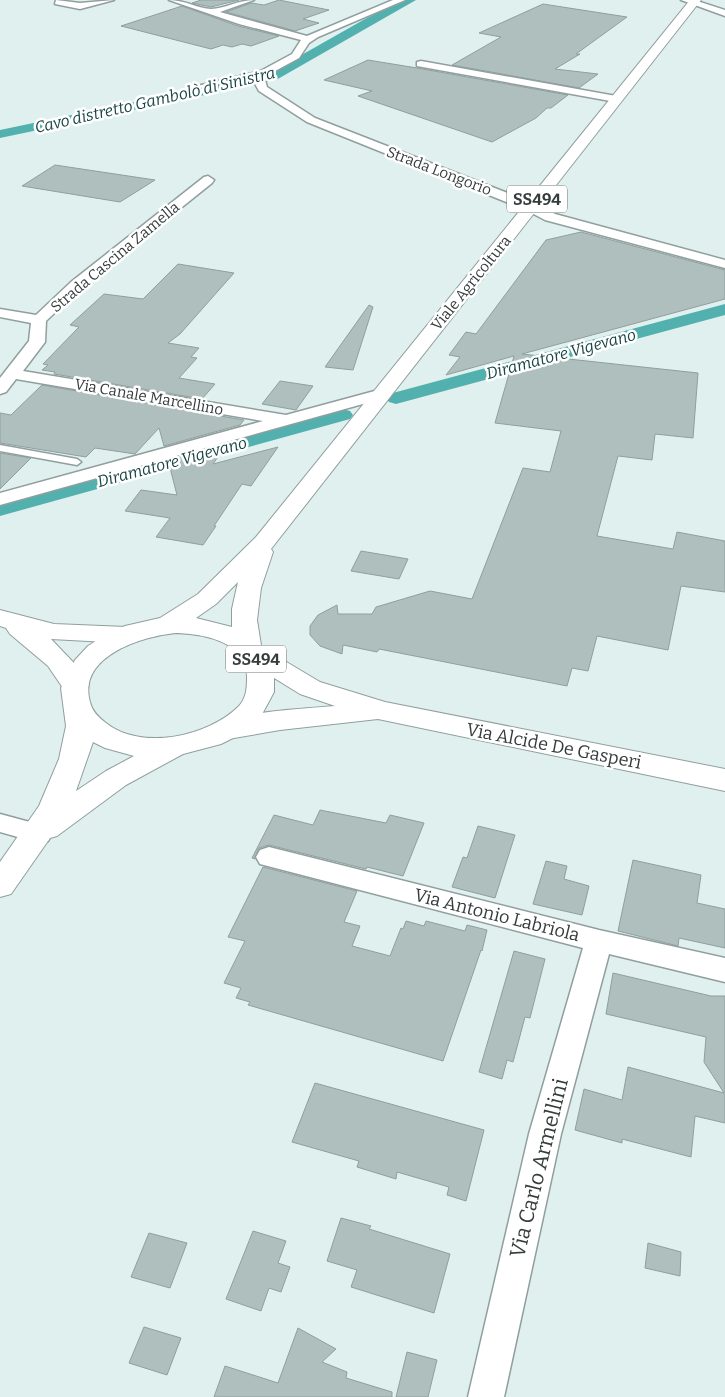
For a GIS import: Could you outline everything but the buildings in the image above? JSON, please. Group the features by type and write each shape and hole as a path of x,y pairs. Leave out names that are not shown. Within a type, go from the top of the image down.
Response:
{"main road":[{"name":"Viale Agricoltura","path":"168,625 207,599 264,542 531,207 692,1"},
{"name":"Viale Agricoltura","path":"251,651 232,636 213,629 191,625 168,625 126,635 107,644 92,656 81,670 75,685 75,700 80,714 95,730 117,742 145,748 176,747 204,741 228,729 245,716 257,701 262,685 261,669 251,651 243,610 248,588 264,542"},
{"path":"5,620 54,632 126,635"},
{"path":"5,620 46,647 67,671 75,685"},
{"name":"Via Alcide De Gasperi","path":"251,651 310,688 382,711 725,780"},
{"name":"Via Alcide De Gasperi","path":"228,729 280,720 382,711"},
{"name":"Viale Agricoltura","path":"0,885 39,834 72,766 78,742 80,714"},
{"name":"Viale Agricoltura","path":"39,834 80,802 116,778 176,747"}],"street":[{"path":"58,2 80,6 110,0"},
{"path":"173,0 308,40"},
{"path":"212,12 250,0"},
{"path":"260,78 296,56 308,40 401,0"},
{"path":"692,1 725,13"},
{"path":"421,64 616,99"},
{"name":"Strada Longorio","path":"260,78 263,89 311,120 531,207 550,217 725,264"},
{"name":"Strada Cascina Zamella","path":"0,389 37,342 39,320 76,285 208,180"},
{"path":"0,313 39,320"},
{"name":"Via Canale Marcellino","path":"12,374 286,420"},
{"path":"0,499 380,396"},
{"path":"0,823 39,834"},
{"name":"Via Antonio Labriola","path":"269,857 599,941 725,970"},
{"name":"Via Carlo Armellini","path":"486,1397 545,1134 599,941"}],"lane":[{"path":"200,86 260,78"},
{"path":"0,448 77,462"}],"waterway":[{"name":"Cavo distretto Gambolò di Sinistra","path":"0,134 272,77 369,21 411,0"},
{"name":"Diramatore Vigevano","path":"396,398 725,309"},
{"name":"Diramatore Vigevano","path":"0,509 343,415"}]}
